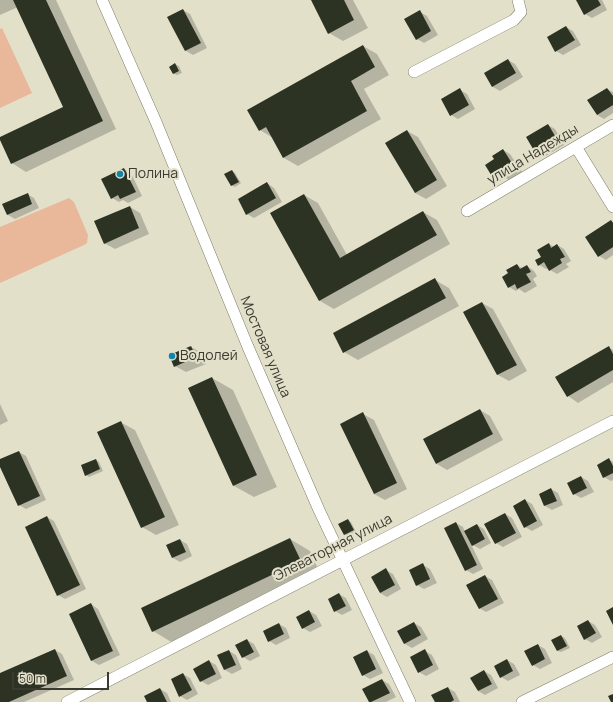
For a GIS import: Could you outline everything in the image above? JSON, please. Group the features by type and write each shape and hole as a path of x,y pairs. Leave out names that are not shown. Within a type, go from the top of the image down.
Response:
{"street":[{"name":"Мостовая улица","path":"102,0 156,122 248,347 319,510 410,702"},
{"path":"414,72 514,20 521,12 518,0"},
{"name":"улица Надежды","path":"467,211 613,125"},
{"path":"576,147 613,207"},
{"name":"Элеваторная улица","path":"67,702 613,421"},
{"path":"522,702 613,657"}],"shaded area":[{"path":"2,28 32,93 0,108 0,29"},
{"path":"69,198 74,202 88,235 87,243 0,283 0,227"}],"building":[{"path":"13,0 46,0 103,121 11,164 0,137 63,107"},
{"path":"311,0 344,0 354,20 328,34"},
{"path":"576,0 598,0 601,5 584,15"},
{"path":"183,9 201,43 185,51 167,17"},
{"path":"420,10 431,31 416,40 404,19"},
{"path":"566,26 575,40 555,52 547,37"},
{"path":"363,45 375,67 351,81 367,111 283,158 266,127 259,131 247,110"},
{"path":"508,59 516,73 492,87 484,73"},
{"path":"175,63 179,71 173,74 169,67"},
{"path":"460,88 469,105 450,116 441,99"},
{"path":"607,88 613,96 613,105 597,115 587,100"},
{"path":"548,124 558,141 536,154 526,137"},
{"path":"407,130 437,180 415,193 385,143"},
{"path":"503,149 515,168 501,177 499,174 493,178 485,165 494,159 492,156"},
{"path":"124,168 136,192 120,199 118,195 111,199 101,179"},
{"path":"232,170 239,182 231,186 224,174"},
{"path":"267,182 276,198 246,215 238,199"},
{"path":"28,193 32,204 7,215 2,204"},
{"path":"304,194 340,258 423,211 437,235 319,301 270,213"},
{"path":"130,206 139,228 104,244 94,221"},
{"path":"611,220 613,223 613,247 598,257 585,237"},
{"path":"549,243 551,248 557,244 565,257 560,259 562,263 549,271 544,262 538,266 535,260 541,257 537,250"},
{"path":"517,264 520,269 527,265 531,272 526,274 531,282 517,289 515,284 508,288 502,277 508,273 506,270"},
{"path":"435,278 446,298 343,353 333,333"},
{"path":"482,302 517,365 497,375 463,312"},
{"path":"191,346 196,357 174,367 169,355"},
{"path":"609,346 613,354 613,370 567,397 555,377"},
{"path":"212,377 257,475 233,486 188,388"},
{"path":"480,409 493,434 436,464 423,439"},
{"path":"363,412 397,483 374,494 340,424"},
{"path":"121,421 165,517 141,528 97,432"},
{"path":"19,451 40,496 18,506 0,467 0,459"},
{"path":"609,458 613,466 613,473 603,478 597,465"},
{"path":"96,459 100,469 85,476 81,465"},
{"path":"581,476 587,488 573,495 567,483"},
{"path":"551,488 557,501 544,506 539,494"},
{"path":"525,499 537,521 524,528 513,506"},
{"path":"505,513 516,533 495,544 484,524"},
{"path":"47,516 80,585 57,596 25,527"},
{"path":"348,519 354,530 344,535 338,524"},
{"path":"456,522 477,565 465,571 444,528"},
{"path":"477,524 485,539 472,546 464,531"},
{"path":"290,538 301,561 152,632 141,608"},
{"path":"180,539 186,552 172,558 166,545"},
{"path":"423,563 430,579 416,586 409,570"},
{"path":"386,568 395,585 380,593 371,577"},
{"path":"485,575 498,599 479,609 466,585"},
{"path":"339,593 346,606 334,612 328,599"},
{"path":"91,603 113,651 91,661 69,614"},
{"path":"613,607 613,625 606,611"},
{"path":"309,610 315,622 302,629 296,617"},
{"path":"588,620 596,633 584,640 577,626"},
{"path":"414,622 421,635 404,644 397,631"},
{"path":"279,623 284,634 268,642 263,631"},
{"path":"561,635 567,646 557,651 551,640"},
{"path":"247,639 254,652 242,658 235,645"},
{"path":"538,644 545,659 532,666 524,651"},
{"path":"55,649 67,676 9,702 0,702 0,673"},
{"path":"425,649 433,665 418,673 410,657"},
{"path":"229,650 236,665 224,670 217,655"},
{"path":"367,650 376,669 362,676 353,657"},
{"path":"507,659 513,671 500,678 494,666"},
{"path":"209,660 216,674 200,682 193,669"},
{"path":"484,670 492,684 478,691 470,678"},
{"path":"183,673 192,690 179,697 171,679"},
{"path":"382,679 390,693 369,702 362,689"},
{"path":"448,687 454,700 451,702 435,702 431,695"},
{"path":"160,688 167,702 147,702 144,696"},
{"path":"613,694 613,702 611,702 608,696"}],"place":[{"name":"Полина","path":"120,174"},
{"name":"Водолей","path":"172,356"}]}
